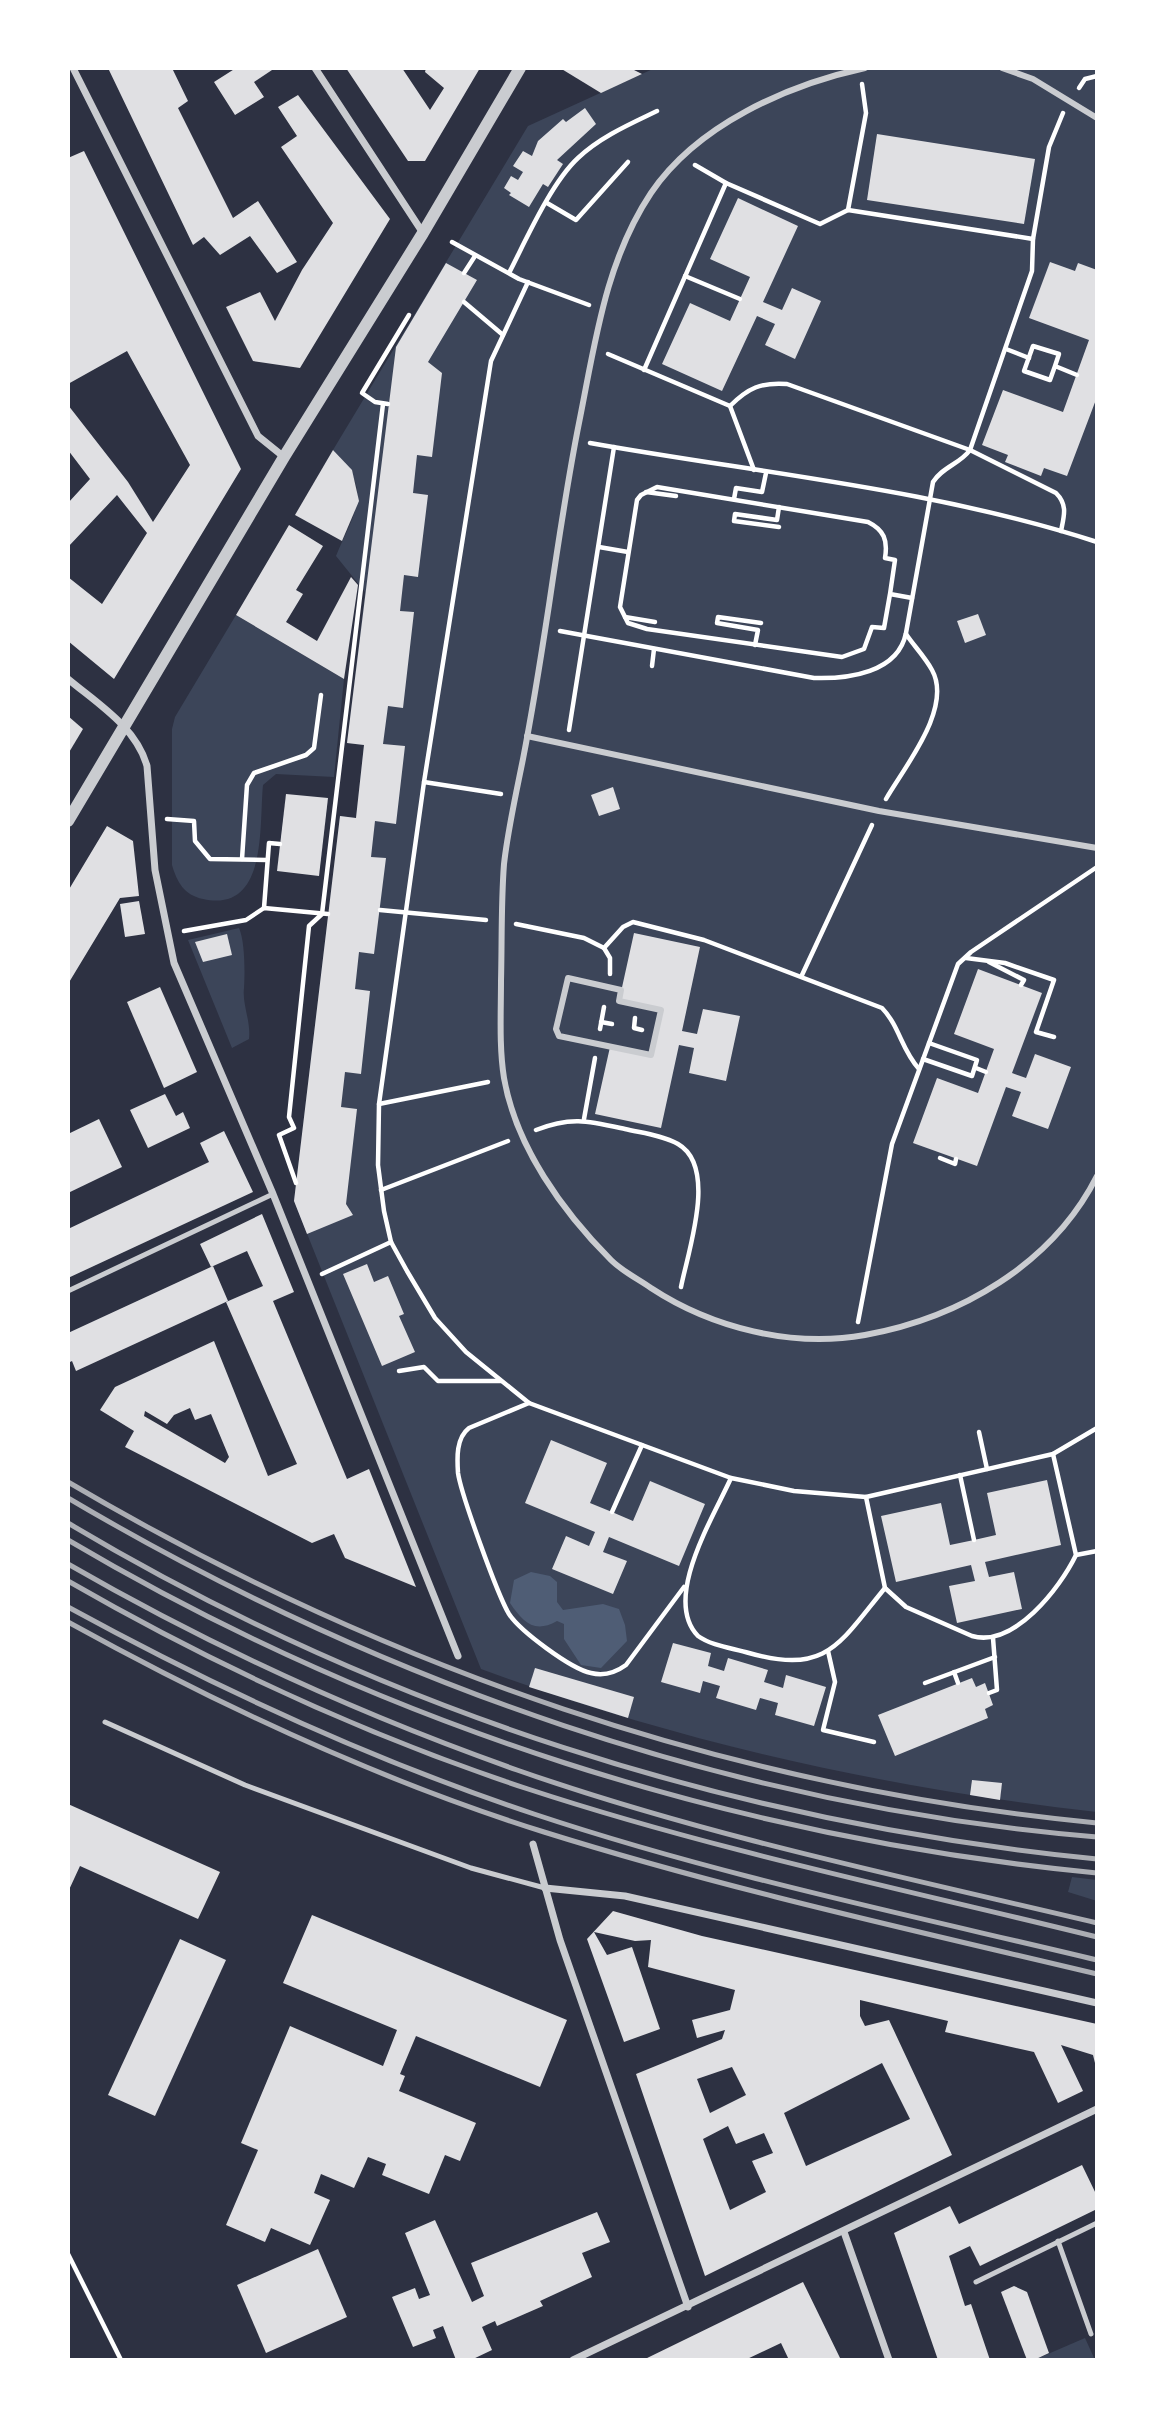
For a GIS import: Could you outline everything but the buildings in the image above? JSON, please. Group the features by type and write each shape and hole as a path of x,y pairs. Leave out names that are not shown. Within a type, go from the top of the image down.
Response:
{"street":[{"path":"74,68 258,436 284,457"},
{"path":"315,68 424,233"},
{"path":"68,821 284,457 424,233 520,68"},
{"path":"865,68 803,85 747,109 681,157 653,190 634,223 600,308 575,440 504,863 501,1023 504,1078 522,1136 543,1175 614,1263 677,1305 728,1325 771,1335 855,1336 923,1321 950,1312 987,1292 1041,1248 1067,1220 1097,1176"},
{"path":"1002,68 1033,79 1097,118"},
{"path":"68,679 138,742 147,766 155,870 174,963 273,1194 458,1656"},
{"path":"527,736 879,811 1097,848"},
{"path":"568,978 621,990 619,1001 661,1010 651,1055 563,1036 559,1036 556,1029 568,978"},
{"path":"533,1844 560,1940 688,2306"},
{"path":"545,1888 625,1896 1097,2003"},
{"path":"573,2360 1097,2109"},
{"path":"844,2232 889,2360"}],"lane":[{"path":"68,1291 273,1194"},
{"path":"105,1722 245,1785 471,1868 545,1888"},
{"path":"976,2281 1097,2222"},
{"path":"1058,2241 1091,2334"}],"path":[{"path":"848,210 866,113 859,69"},
{"path":"545,628 814,678 842,677 881,666 899,650 904,643 929,500 938,473 964,458 970,450 1032,271 1033,239 1049,147 1056,124 1085,79 1097,76"},
{"path":"509,274 547,203 577,159 620,129 657,111"},
{"path":"681,157 726,183 820,224 848,210 1033,239"},
{"path":"547,203 576,220 628,162"},
{"path":"644,370 726,183"},
{"path":"452,242 509,274 600,308"},
{"path":"464,273 475,256"},
{"path":"685,276 740,299"},
{"path":"528,282 491,361 404,913 379,1104 378,1165 391,1242 435,1318 466,1352 529,1403 731,1478 794,1491 866,1497 1053,1454 1097,1428"},
{"path":"464,303 503,335"},
{"path":"296,1183 279,1135 294,1128 289,1117 309,926 325,914 385,404 375,402 362,393 409,315"},
{"path":"1033,346 1059,354 1055,366 1050,380 1024,371 1033,346"},
{"path":"592,347 730,406 754,471"},
{"path":"1006,349 1029,358"},
{"path":"1055,366 1076,374"},
{"path":"730,406 745,391 755,386 768,382 787,384 970,450 1056,493 1064,504 1061,531"},
{"path":"575,440 929,500 1097,542"},
{"path":"567,744 614,447"},
{"path":"734,499 736,488 762,492 766,473"},
{"path":"665,487 734,499 868,522 877,526 886,539 886,558 895,560 884,628 872,627 864,649 849,656 647,629 628,623 620,607 637,500 645,492 665,487"},
{"path":"645,492 676,496"},
{"path":"779,507 777,520 735,514 734,521 779,527"},
{"path":"599,547 628,552"},
{"path":"890,594 912,598"},
{"path":"624,617 655,622"},
{"path":"755,645 758,630 717,623 718,617 761,623"},
{"path":"653,666 654,649"},
{"path":"242,859 247,785 254,773 306,755 314,748 321,695"},
{"path":"424,782 516,796"},
{"path":"166,819 194,821 195,841 210,859 267,860"},
{"path":"264,908 269,843 281,844"},
{"path":"855,1336 892,1144 958,964 1097,867"},
{"path":"179,932 246,920 264,908 325,914"},
{"path":"380,910 502,921 584,938 604,948 623,927 633,922 704,940 882,1008 894,1021 905,1053 919,1069"},
{"path":"965,958 1005,963 1054,980 1036,1032 1054,1037"},
{"path":"988,961 1024,980 1021,985"},
{"path":"610,1035 614,1014"},
{"path":"625,1016 636,1018 632,1039"},
{"path":"601,1022 612,1024"},
{"path":"634,1028 646,1031"},
{"path":"923,1059 972,1076 976,1068 977,1060 929,1043"},
{"path":"976,1068 986,1072"},
{"path":"379,1104 504,1078"},
{"path":"382,1190 560,1122 584,1119 659,1136 684,1148 695,1166 700,1189 677,1305"},
{"path":"940,1158 955,1164 956,1159"},
{"path":"323,1274 391,1242"},
{"path":"399,1371 424,1367 438,1381 502,1381"},
{"path":"529,1403 464,1432 458,1450 460,1483 513,1619 576,1668 593,1674 612,1673 626,1665 684,1587 731,1478"},
{"path":"979,1432 987,1469"},
{"path":"612,1513 642,1445"},
{"path":"866,1497 885,1588 906,1607 972,1636 993,1638 1013,1630 1063,1582 1076,1555 1053,1454"},
{"path":"960,1475 974,1540"},
{"path":"1076,1555 1097,1550"},
{"path":"684,1587 689,1625 705,1641 780,1662 808,1659 828,1651 843,1639 885,1588"},
{"path":"989,1693 997,1690 993,1638"},
{"path":"828,1651 835,1682 822,1730 874,1742"},
{"path":"925,1683 995,1657"},
{"path":"954,1672 958,1683"},
{"path":"68,2254 121,2360"}],"shaded area":[{"path":"655,68 1097,68 1097,1812 940,1790 784,1759 632,1719 481,1669 294,1201 340,816 356,818 364,745 347,743 365,592 336,556 354,513 357,489 346,464 333,450 528,126"},
{"path":"236,615 344,679 334,777 276,774 263,785 259,843 256,863 249,880 239,893 224,900 203,899 182,887 172,865 172,729 175,717"},
{"path":"239,928 249,1039 232,1048 188,940"},
{"path":"531,1572 550,1576 557,1582 557,1602 563,1610 603,1604 619,1609 627,1641 601,1668 581,1665 564,1639 564,1624 557,1621 549,1625 535,1626 515,1610 510,1603 514,1580"},
{"path":"1072,1877 1097,1880 1097,1901 1068,1892"},
{"path":"1085,2338 1095,2360 1034,2360"}],"railway":[{"path":"68,1482 188,1549 311,1609 436,1662 564,1709 694,1749 826,1781 961,1806 1097,1823"},
{"path":"68,1498 187,1564 310,1625 435,1679 564,1726 694,1765 827,1797 961,1821 1097,1837"},
{"path":"68,1523 187,1590 310,1649 435,1702 564,1748 694,1786 827,1818 961,1842 1097,1859"},
{"path":"68,1540 187,1606 310,1665 436,1717 564,1763 695,1801 828,1832 962,1856 1097,1873"},
{"path":"68,1564 177,1623 288,1678 401,1726 517,1770 588,1794 732,1835 1097,1923"},
{"path":"68,1581 179,1641 293,1697 409,1746 528,1789 740,1850 1097,1937"},
{"path":"68,1607 181,1666 296,1721 414,1770 534,1814 743,1875 1097,1960"},
{"path":"68,1622 183,1683 301,1739 421,1789 482,1811 681,1872 1097,1974"}]}
